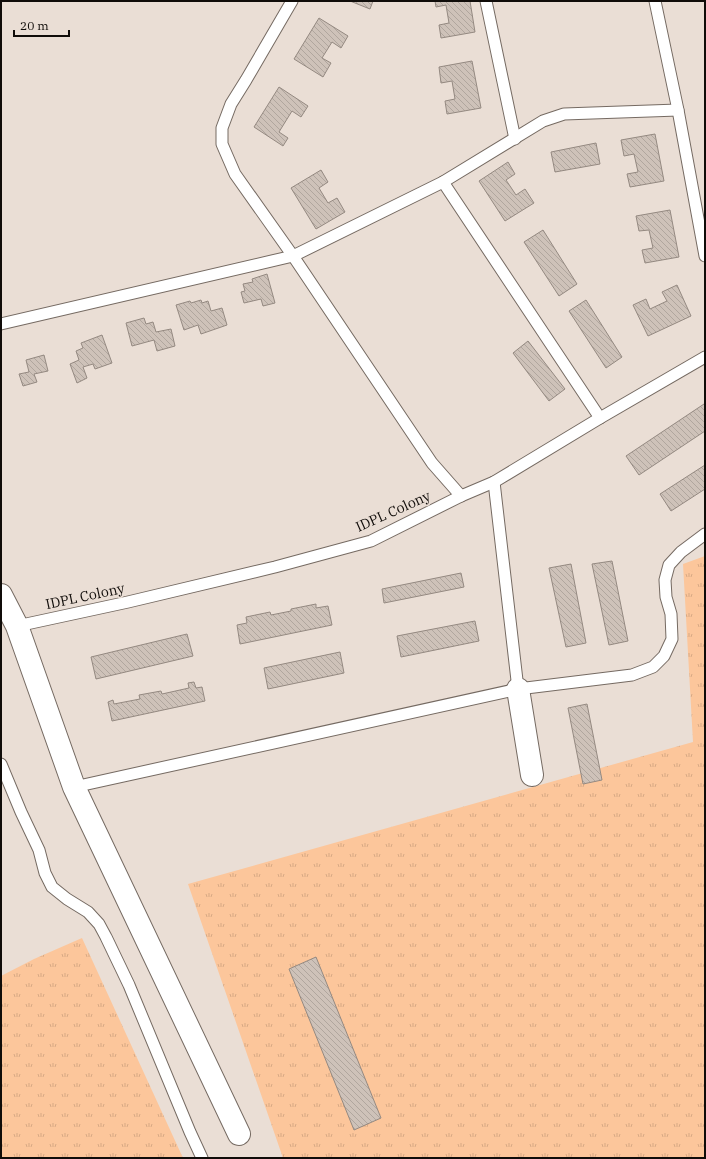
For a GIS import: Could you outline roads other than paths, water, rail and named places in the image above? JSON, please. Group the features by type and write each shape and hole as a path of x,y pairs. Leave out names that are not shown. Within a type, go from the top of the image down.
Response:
{"street":[{"path":"1,595 16,626 74,787 239,1134"},
{"path":"518,689 532,775"}],"lane":[{"path":"292,1 231,104 222,128 222,144 235,174 293,256 432,463 461,496"},
{"path":"486,1 515,139"},
{"path":"654,1 678,110 705,256"},
{"path":"1,324 293,256 443,182 544,121 564,114 678,110"},
{"path":"443,182 600,418"},
{"name":"IDPL Colony","path":"16,626 275,567 370,541 461,496 494,482 705,357"},
{"path":"494,482 518,689"},
{"path":"74,787 518,689 632,675 653,667 664,656 672,639 671,614 666,597 665,580 670,565 681,552 705,534"},
{"path":"1,764 39,850 45,873 52,887 88,912 99,924 106,937 129,985 202,1158"}]}
